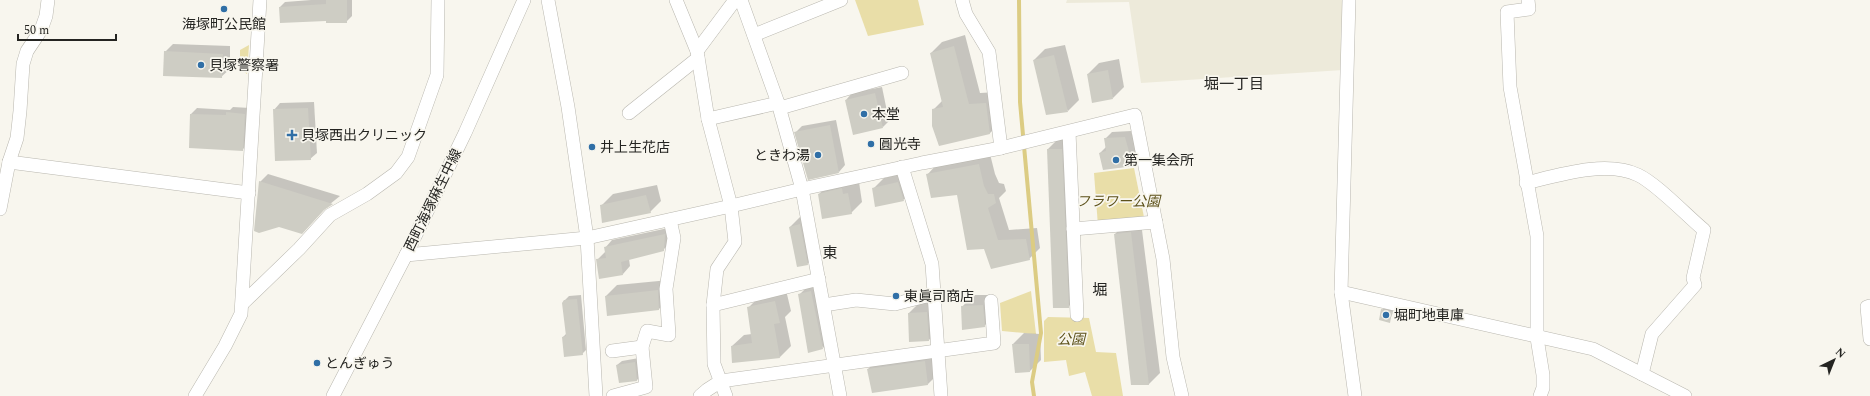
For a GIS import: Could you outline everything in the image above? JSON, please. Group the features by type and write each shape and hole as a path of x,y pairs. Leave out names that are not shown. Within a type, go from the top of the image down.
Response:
{"street":[{"path":"0,209 9,162 17,138 23,64 27,51 41,30 46,16 48,0"},
{"path":"195,396 225,346 241,314 260,0"},
{"path":"242,304 279,269 330,215 367,194 396,173 408,157 437,75 438,0"},
{"name":"西町海塚麻生中線","path":"333,396 406,256 465,133 524,0"},
{"path":"548,0 568,107 587,238 596,396"},
{"path":"676,0 698,55 708,118 732,206 735,242 717,269 713,306 714,364 726,396"},
{"path":"628,113 698,55 735,0"},
{"path":"741,0 779,105 802,188 840,396"},
{"path":"754,35 841,0"},
{"path":"962,0 966,14 989,52 1002,148"},
{"path":"1350,0 1342,292 1355,396"},
{"path":"1528,0 1529,9 1507,12 1510,87 1526,183 1537,236 1537,338 1543,375 1543,388 1540,396"},
{"path":"708,118 779,105 902,73"},
{"path":"406,256 587,238 732,206 802,188 1002,148 1135,115 1163,259 1173,357 1182,396"},
{"path":"1069,132 1077,315"},
{"path":"9,162 249,193"},
{"path":"902,167 932,264 941,396"},
{"path":"1526,183 1574,172 1610,168 1637,174 1651,183 1704,230 1693,278 1695,286 1652,334 1642,374"},
{"path":"613,396 646,387 642,347 647,331 669,335 666,289 674,238 670,220"},
{"path":"1073,229 1156,222"},
{"path":"713,306 819,278"},
{"path":"1342,292 1537,338 1593,349 1684,396"},
{"path":"824,305 856,300 895,304 934,294"},
{"path":"700,396 721,381 994,343 991,301"},
{"path":"1870,306 1867,307 1870,339"},
{"path":"612,351 642,347"}],"shaded area":[{"path":"1067,0 1345,0 1343,70 1141,83 1129,2 1066,3"}],"green space":[{"path":"855,0 918,0 924,25 868,36"},
{"path":"249,45 247,74 240,69 240,50"},
{"name":"フラワー公園","path":"1134,168 1145,222 1098,226 1094,173"},
{"path":"1031,291 1036,334 1002,331 1000,303"},
{"name":"公園","path":"1048,317 1089,318 1096,352 1116,353 1123,396 1092,396 1085,372 1069,376 1066,360 1044,362 1044,321"}],"building":[{"path":"326,0 347,0 347,23 326,23 326,21 280,23 279,7 326,4"},
{"path":"954,46 969,104 986,103 990,134 939,146 932,126 932,109 943,107 930,53"},
{"path":"164,51 223,54 222,78 163,76"},
{"path":"1054,55 1068,112 1046,115 1033,60"},
{"path":"1108,70 1113,99 1092,103 1087,74"},
{"name":"本堂","path":"875,93 883,128 853,135 845,100"},
{"name":"貝塚西出クリニック","path":"308,108 311,160 275,161 273,109"},
{"path":"226,112 245,114 243,151 189,148 190,114 226,115"},
{"name":"ときわ湯","path":"830,125 839,173 808,180 794,132"},
{"name":"第一集会所","path":"1125,137 1133,166 1103,170 1099,153 1106,151 1104,138"},
{"path":"1047,149 1062,149 1069,308 1053,308"},
{"path":"979,164 984,186 988,194 994,194 996,203 988,208 998,240 1026,239 1030,260 991,269 984,249 967,250 957,195 931,198 926,174"},
{"path":"259,181 333,204 324,210 302,234 279,227 259,233 254,231"},
{"path":"898,182 904,201 875,207 872,188"},
{"path":"842,188 843,194 848,193 852,214 822,219 818,194"},
{"path":"646,195 651,213 602,223 600,205"},
{"path":"800,224 808,265 797,267 789,227"},
{"path":"1131,232 1149,385 1131,385 1114,234"},
{"path":"665,234 664,251 621,262 623,275 599,279 596,259 606,258 604,247"},
{"path":"658,290 659,310 607,316 605,296"},
{"path":"811,291 823,349 808,353 798,294"},
{"path":"577,299 583,355 564,357 562,337 566,336 562,303 564,300"},
{"path":"775,301 780,323 774,324 780,358 732,363 731,346 752,343 747,307"},
{"path":"983,305 985,327 962,330 961,306"},
{"name":"堀町地車庫","path":"1381,309 1392,312 1390,323 1379,320"},
{"path":"927,312 929,341 909,342 908,313"},
{"path":"1012,344 1029,344 1030,372 1015,373"},
{"path":"925,361 928,385 872,393 867,369"},
{"path":"635,362 637,381 619,383 616,365"}],"waterway":[{"path":"1019,0 1020,102 1041,333 1032,382 1034,396"}],"place":[{"name":"海塚町公民館","path":"224,9"},
{"name":"貝塚警察署","path":"201,65"},
{"name":"本堂","path":"864,114"},
{"name":"貝塚西出クリニック","path":"292,135"},
{"name":"圓光寺","path":"871,144"},
{"name":"井上生花店","path":"592,147"},
{"name":"ときわ湯","path":"818,155"},
{"name":"第一集会所","path":"1116,160"},
{"name":"東眞司商店","path":"896,296"},
{"name":"堀町地車庫","path":"1386,315"},
{"name":"とんぎゅう","path":"317,363"}],"district":[{"name":"堀一丁目","path":"1234,84"},
{"name":"東","path":"830,253"},
{"name":"堀","path":"1100,290"}]}
